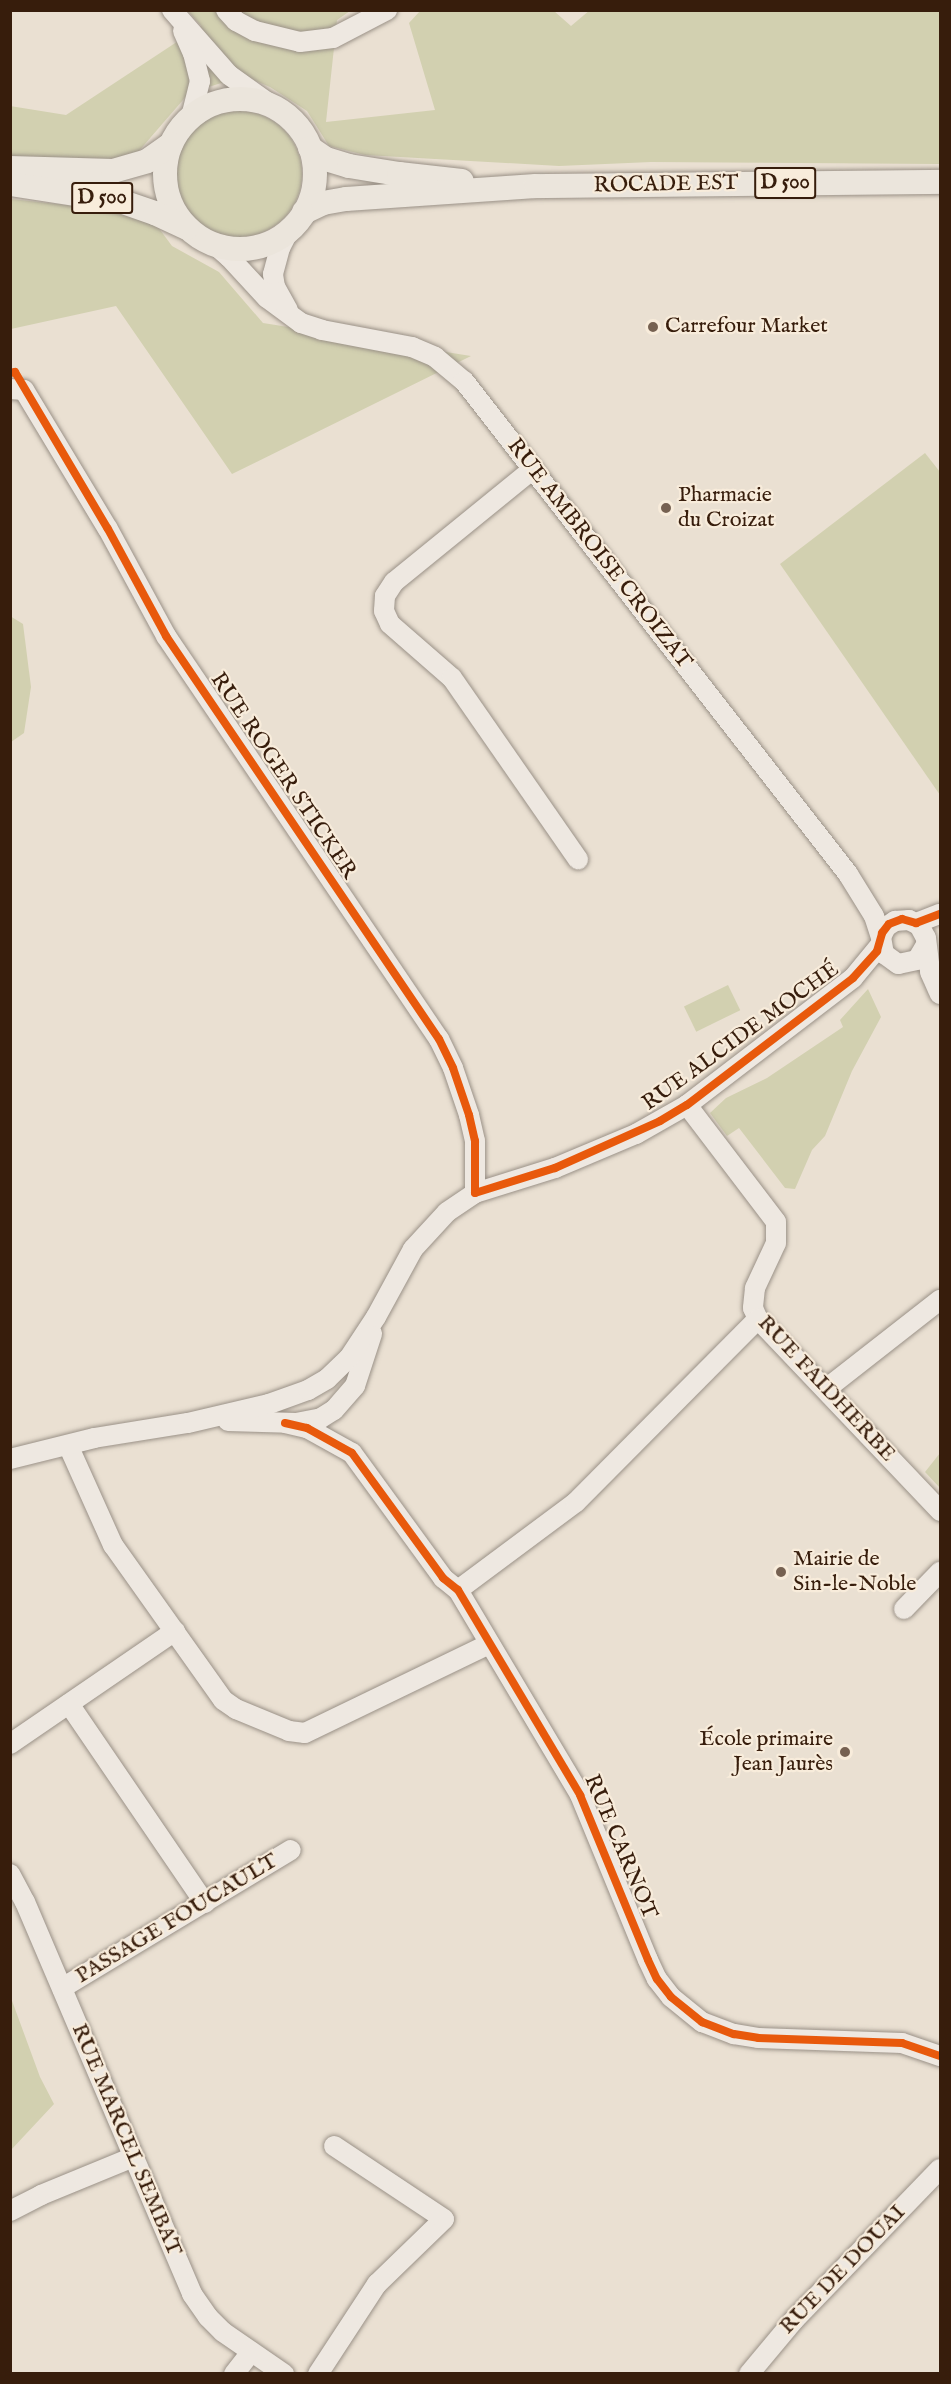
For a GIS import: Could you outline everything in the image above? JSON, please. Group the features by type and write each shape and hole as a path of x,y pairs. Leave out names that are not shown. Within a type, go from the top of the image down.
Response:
{"main road":[{"path":"229,99 246,99 271,105 297,126 310,148 315,180 304,212 289,230 267,244 231,249 214,244 189,229 174,209 166,185 166,160 171,144 191,117 205,107 229,99"},
{"name":"D 500","path":"10,168 113,171 147,161 171,144"},
{"name":"D 500","path":"310,148 336,162 383,172 536,186"},
{"name":"ROCADE EST","path":"536,186 940,182"},
{"name":"D 500","path":"10,184 120,201 149,210 189,229"},
{"name":"D 500","path":"304,212 323,203 346,199 536,186"}],"street":[{"path":"172,10 229,75 271,105"},
{"path":"172,10 199,71 199,95 191,117"},
{"path":"226,10 236,21 255,31 291,41 311,42 344,34 387,10"},
{"path":"289,230 280,248 273,274 279,296 293,318"},
{"name":"RUE AMBROISE CROIZAT","path":"214,244 267,298 293,318 313,328 398,343 435,357 454,371 471,389 848,874 874,916 881,940"},
{"name":"RUE ROGER STICKER","path":"17,389 108,529 165,636 439,1038 453,1068 469,1115 475,1141 476,1193"},
{"path":"533,469 394,582 385,596 384,611 390,624 452,678 578,859"},
{"name":"RUE AMBROISE CROIZAT","path":"848,874 885,906 911,921"},
{"path":"940,914 889,924 881,940 887,957 914,970 940,995"},
{"path":"911,921 924,931 930,972 940,995"},
{"name":"RUE ALCIDE MOCHÉ","path":"376,1317 413,1249 447,1212 476,1193 575,1160 636,1134 687,1105 834,994 861,971 881,940"},
{"path":"901,964 917,960 926,945"},
{"name":"RUE ALCIDE MOCHÉ","path":"834,994 872,973 901,964"},
{"name":"RUE FAIDHERBE","path":"687,1105 776,1222 776,1243 755,1288 753,1308 758,1319 940,1511"},
{"path":"826,1389 940,1300"},
{"path":"352,1453 338,1426 334,1410 339,1382 349,1358 376,1317"},
{"path":"188,1423 285,1423 321,1418 334,1410 355,1386 376,1317"},
{"path":"458,1590 576,1502 758,1319"},
{"path":"10,1459 68,1445 188,1423 295,1396 327,1379 349,1358"},
{"name":"RUE CARNOT","path":"285,1423 307,1428 352,1453 443,1578 458,1590 580,1794 650,1965 663,1988 681,2006 713,2027 746,2036 902,2043 940,2056"},
{"path":"68,1445 109,1538 228,1705 297,1734 314,1730 489,1644"},
{"path":"904,1609 940,1572"},
{"path":"13,1737 69,1704 175,1631"},
{"path":"69,1704 206,1902"},
{"name":"PASSAGE FOUCAULT","path":"62,1988 291,1850"},
{"name":"RUE MARCEL SEMBAT","path":"10,1874 62,1988 192,2294 215,2325 284,2373"},
{"path":"318,2373 373,2289 444,2219 334,2146"},
{"path":"10,2211 41,2195 133,2157"},
{"name":"RUE DE DOUAI","path":"750,2373 794,2320 940,2169"},
{"path":"234,2373 251,2352"}],"shaded area":[{"path":"590,10 940,11 940,164 651,162 559,166 365,155 329,146 307,111 270,87 244,76 189,93 138,152 112,160 11,159 10,106 66,115 201,26 188,11 350,11 337,20 326,122 435,110 409,23 420,11 554,11 571,26"},
{"path":"239,111 263,116 283,130 297,150 302,174 297,198 283,218 263,232 239,237 215,232 195,218 181,198 176,174 181,150 195,130 215,116"},
{"path":"11,199 112,210 158,227 172,246 219,272 263,323 471,356 232,474 116,306 11,329"},
{"path":"925,453 940,472 940,795 780,564"},
{"path":"10,616 23,624 31,687 24,733 11,742"},
{"path":"728,985 740,1010 696,1032 684,1006"},
{"path":"868,989 881,1017 852,1071 825,1136 812,1150 795,1189 785,1188 739,1128 727,1136 710,1113 726,1098 767,1078 843,1027 840,1020"},
{"path":"940,1453 940,1488 925,1472"},
{"path":"11,1998 40,2077 54,2104 11,2150"}],"cycle path":[{"path":"10,373 15,372 108,529 166,636 439,1039 453,1068 469,1115 475,1141 475,1193 555,1168 660,1121 687,1105 853,978 877,951 882,933 889,924 902,919 916,923 940,914"},
{"path":"285,1423 307,1428 352,1453 443,1578 458,1590 580,1795 648,1960 657,1979 671,1997 702,2022 734,2034 758,2038 902,2043 940,2056"}],"place":[{"name":"Carrefour Market","path":"653,327"},
{"name":"Pharmacie du Croizat","path":"666,508"},
{"name":"Mairie de Sin-le-Noble","path":"781,1572"},
{"name":"École primaire Jean Jaurès","path":"845,1752"}]}
